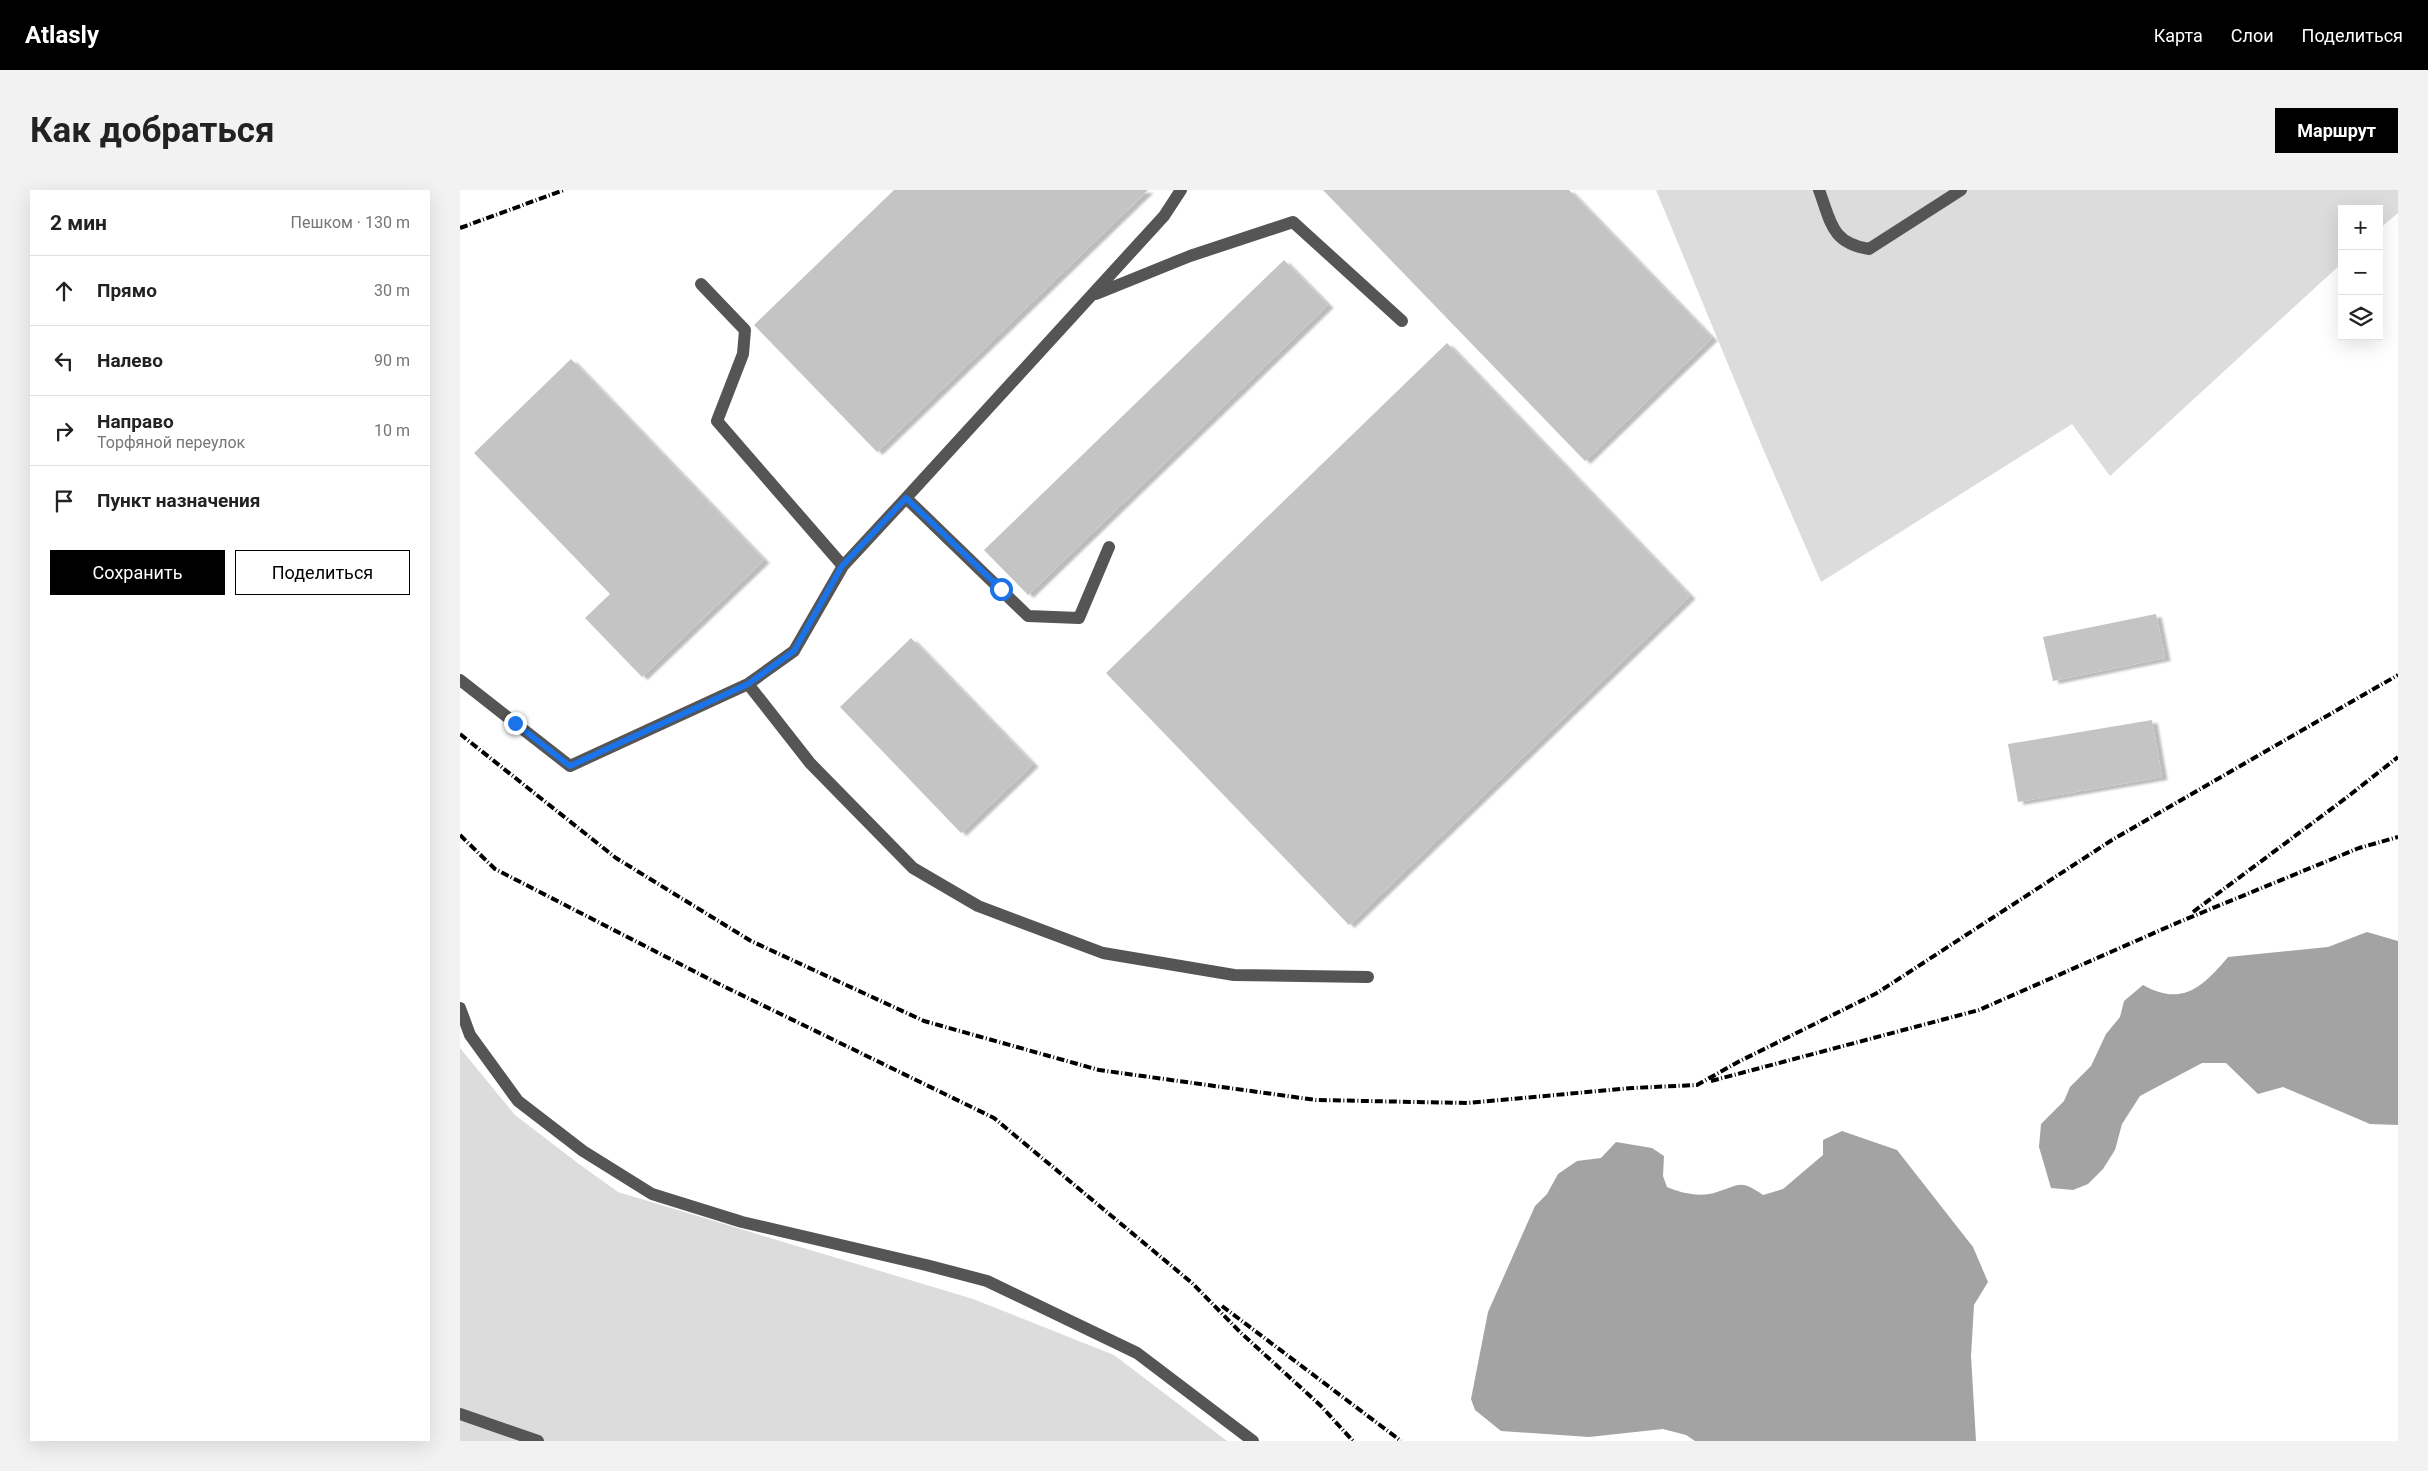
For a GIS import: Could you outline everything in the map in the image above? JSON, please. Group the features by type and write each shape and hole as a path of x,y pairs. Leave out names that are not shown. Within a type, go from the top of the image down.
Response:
{"street":[{"path":"460,680 570,766 748,684 794,651 842,566 1164,216 1181,190"},
{"path":"1819,190 1836,235 1852,246 1869,249 1961,190"},
{"path":"1091,296 1190,256 1293,222 1402,321"},
{"path":"701,284 745,330 743,354 717,421 842,566"},
{"path":"906,498 1028,616 1078,618 1109,547"},
{"path":"748,684 810,763 913,868 978,906 1103,952 1234,976 1368,977"},
{"path":"460,1008 470,1034 518,1101 583,1151 652,1194 742,1222 987,1281 1137,1353 1253,1441"},
{"path":"460,1414 538,1441"}],"shaded area":[{"path":"1656,190 2398,190 2398,213 2383,226 2383,205 2338,205 2338,267 2110,476 2072,424 1821,582 1761,444"},
{"path":"2367,932 2398,941 2398,1125 2370,1124 2283,1087 2258,1094 2226,1063 2202,1063 2140,1096 2122,1124 2115,1150 2103,1169 2088,1184 2073,1190 2051,1188 2039,1147 2041,1124 2064,1101 2070,1087 2091,1066 2106,1034 2120,1017 2124,1001 2143,985 2169,994 2180,994 2191,991 2200,985 2228,957 2328,947"},
{"path":"460,1048 515,1115 618,1192 973,1299 1114,1355 1227,1441 460,1441"},
{"path":"1842,1131 1897,1150 1973,1247 1988,1282 1974,1305 1971,1356 1976,1441 1695,1441 1686,1435 1663,1429 1589,1437 1501,1431 1475,1410 1471,1399 1488,1312 1535,1206 1547,1194 1558,1174 1577,1161 1601,1158 1616,1142 1652,1148 1664,1156 1663,1176 1667,1187 1685,1193 1704,1195 1744,1185 1763,1195 1783,1189 1823,1155 1823,1140"}],"building":[{"path":"894,190 1148,190 877,452 754,325"},
{"path":"1323,190 1569,190 1712,338 1585,461"},
{"path":"1284,260 1328,305 1028,595 984,550"},
{"path":"1447,343 1690,596 1349,925 1106,673"},
{"path":"571,359 764,560 642,677 585,618 610,594 474,453"},
{"path":"2156,614 2165,658 2053,681 2043,637"},
{"path":"911,638 1033,764 961,833 840,707"},
{"path":"2152,720 2162,777 2018,802 2008,744"}],"railway":[{"path":"460,228 564,190"},
{"path":"460,734 616,858 751,941 924,1021 1099,1070 1316,1100 1467,1103 1632,1088 1697,1085 1738,1062 1877,993 2112,840 2398,675"},
{"path":"2193,912 2398,757"},
{"path":"460,835 495,869 717,983 994,1118 1192,1283 1240,1332 1321,1406 1353,1441"},
{"path":"1711,1081 1979,1010 2179,922 2359,848 2398,837"},
{"path":"1222,1306 1401,1441"}],"route":[{"path":"515,723 570,766 748,684 794,651 842,566 906,498 1001,589"}]}
